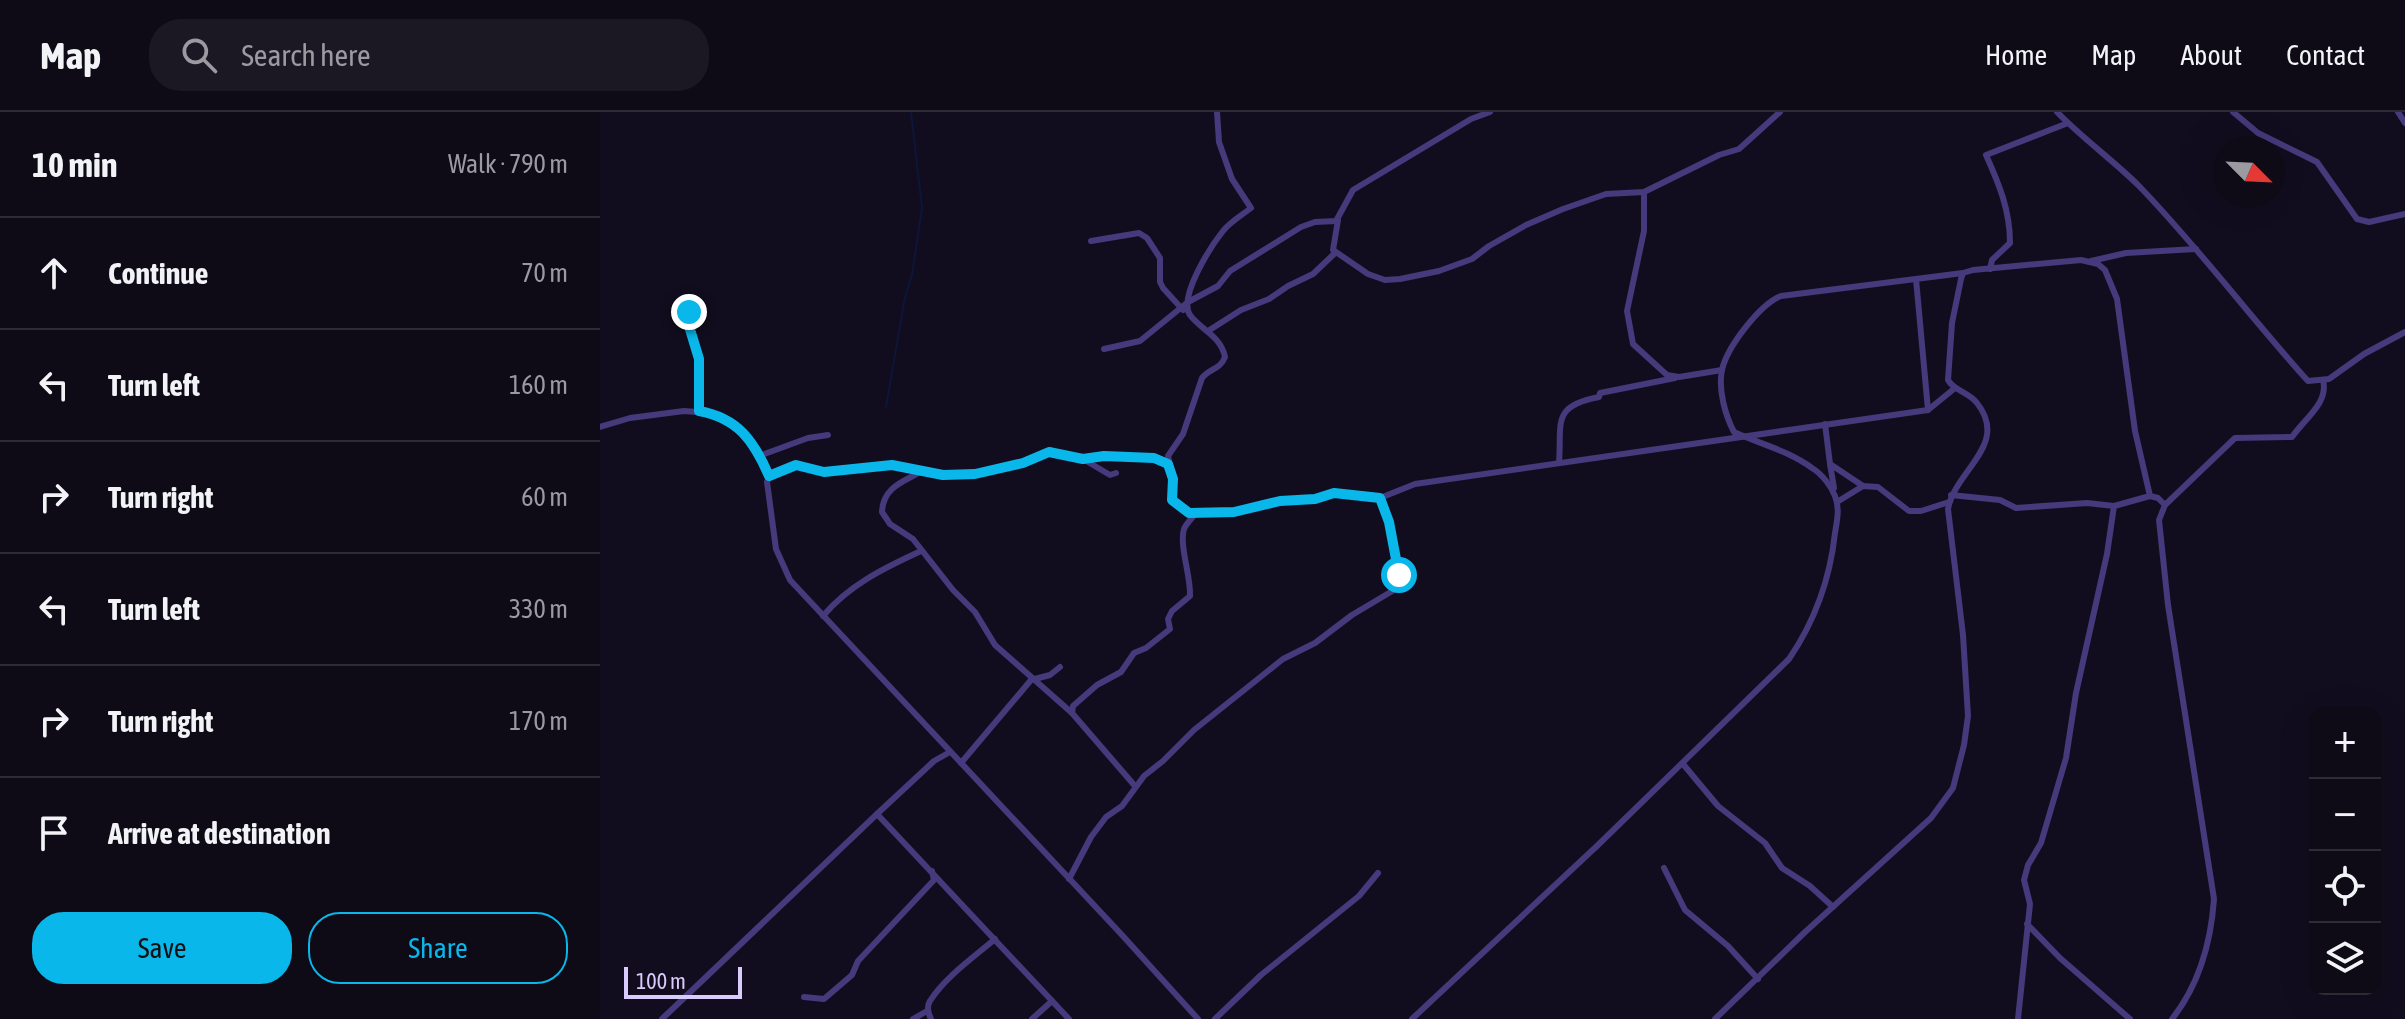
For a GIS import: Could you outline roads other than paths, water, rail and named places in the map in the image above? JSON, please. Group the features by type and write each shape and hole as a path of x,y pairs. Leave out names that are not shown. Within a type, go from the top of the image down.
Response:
{"street":[{"path":"1192,317 1187,310 1188,302 1194,280 1208,252 1224,229 1251,208 1238,191 1219,142 1217,112"},
{"path":"1490,112 1471,119 1353,190 1338,220 1332,246 1335,253 1368,274 1385,280 1430,274 1463,263 1526,225 1579,203 1606,194 1644,192 1719,155 1739,149 1780,112"},
{"path":"2057,112 2136,184 2196,249 2308,381 2329,379 2364,354 2405,332"},
{"path":"2398,112 2405,123"},
{"path":"2236,113 2258,133 2317,162 2357,219 2369,222 2405,214"},
{"path":"1990,269 1992,260 2010,243 2010,224 2005,201 1986,155 2068,123"},
{"path":"1644,192 1644,231 1627,311 1633,344 1667,375 1679,377"},
{"path":"1104,349 1140,341 1188,302 1218,286 1230,271 1301,227 1338,220"},
{"path":"1091,241 1139,233 1147,238 1160,258 1163,288 1222,346 1225,357 1218,369 1202,378 1183,434 1168,456 1173,479 1172,500 1189,513 1234,512 1334,493 1380,498 1415,484 1928,410 1955,388"},
{"path":"1836,498 1828,483 1813,468 1754,438 1734,432 1729,422 1721,381 1722,370 1741,335 1770,300 1781,296 1990,269 2091,261 2126,253 2196,249"},
{"path":"1208,331 1235,313 1269,299 1313,274 1335,253"},
{"path":"2091,261 2105,270 2117,299 2135,431 2150,496"},
{"path":"1715,1019 1931,818 1947,799 1957,779 1968,716 1967,678 1948,521 1950,499 1982,451 1988,433 1977,403 1955,388 1946,372 1963,273"},
{"path":"1916,279 1928,410"},
{"path":"689,312 689,326 699,359 699,411"},
{"path":"1559,463 1559,425 1568,407 1611,390 1722,370"},
{"path":"2172,1019 2195,980 2212,934 2214,899 2168,605 2159,520 2165,505 2235,438 2292,437 2306,417 2320,406 2325,386 2323,380"},
{"path":"600,427 630,418 699,411 731,422 741,429 769,476 767,482 776,549 790,580 1198,1019"},
{"path":"1412,1019 1683,764 1789,659 1799,645 1830,573 1836,498 1825,424"},
{"path":"759,456 808,438 828,435"},
{"path":"769,476 796,465 824,472 892,465 943,475 991,472 1049,452 1083,459 1110,475 1116,473"},
{"path":"1083,459 1104,456 1154,458 1168,464"},
{"path":"1830,464 1863,486"},
{"path":"922,471 897,483 886,494 882,512 890,524 913,539 953,590 975,612 995,645 1072,713 1135,786"},
{"path":"1836,498 1863,486 1878,487 1909,511 1921,511 1950,499 2000,500 2016,508 2087,503 2114,506 2150,496 2158,498 2165,505"},
{"path":"1069,879 1091,837 1106,817 1122,806 1135,786 1233,697 1283,659 1315,643 1352,615 1394,590 1399,575 1389,522 1380,498"},
{"path":"2018,1019 2030,904 2024,880 2028,865 2041,843 2066,758 2114,506"},
{"path":"1072,713 1073,706 1097,685 1121,672 1134,653 1146,648 1170,629 1168,619 1172,611 1190,596 1184,529 1196,513"},
{"path":"823,616 857,584 921,551"},
{"path":"961,763 1020,690 1033,679 1050,675 1060,667"},
{"path":"662,1019 934,761 950,752"},
{"path":"1683,764 1718,806 1765,843 1782,868 1810,886 1833,907"},
{"path":"877,814 1069,1019"},
{"path":"1664,868 1685,910 1728,946 1758,979"},
{"path":"804,997 824,999 852,975 858,961 934,880 932,871"},
{"path":"1215,1019 1261,975 1350,904 1378,873"},
{"path":"2027,924 2060,958 2130,1019"},
{"path":"931,1019 927,1011 929,1003 955,974 995,939"},
{"path":"1032,1019 1052,1001"},
{"path":"913,1019 927,1011"}],"waterway":[{"path":"886,407 922,208 911,112"}]}
